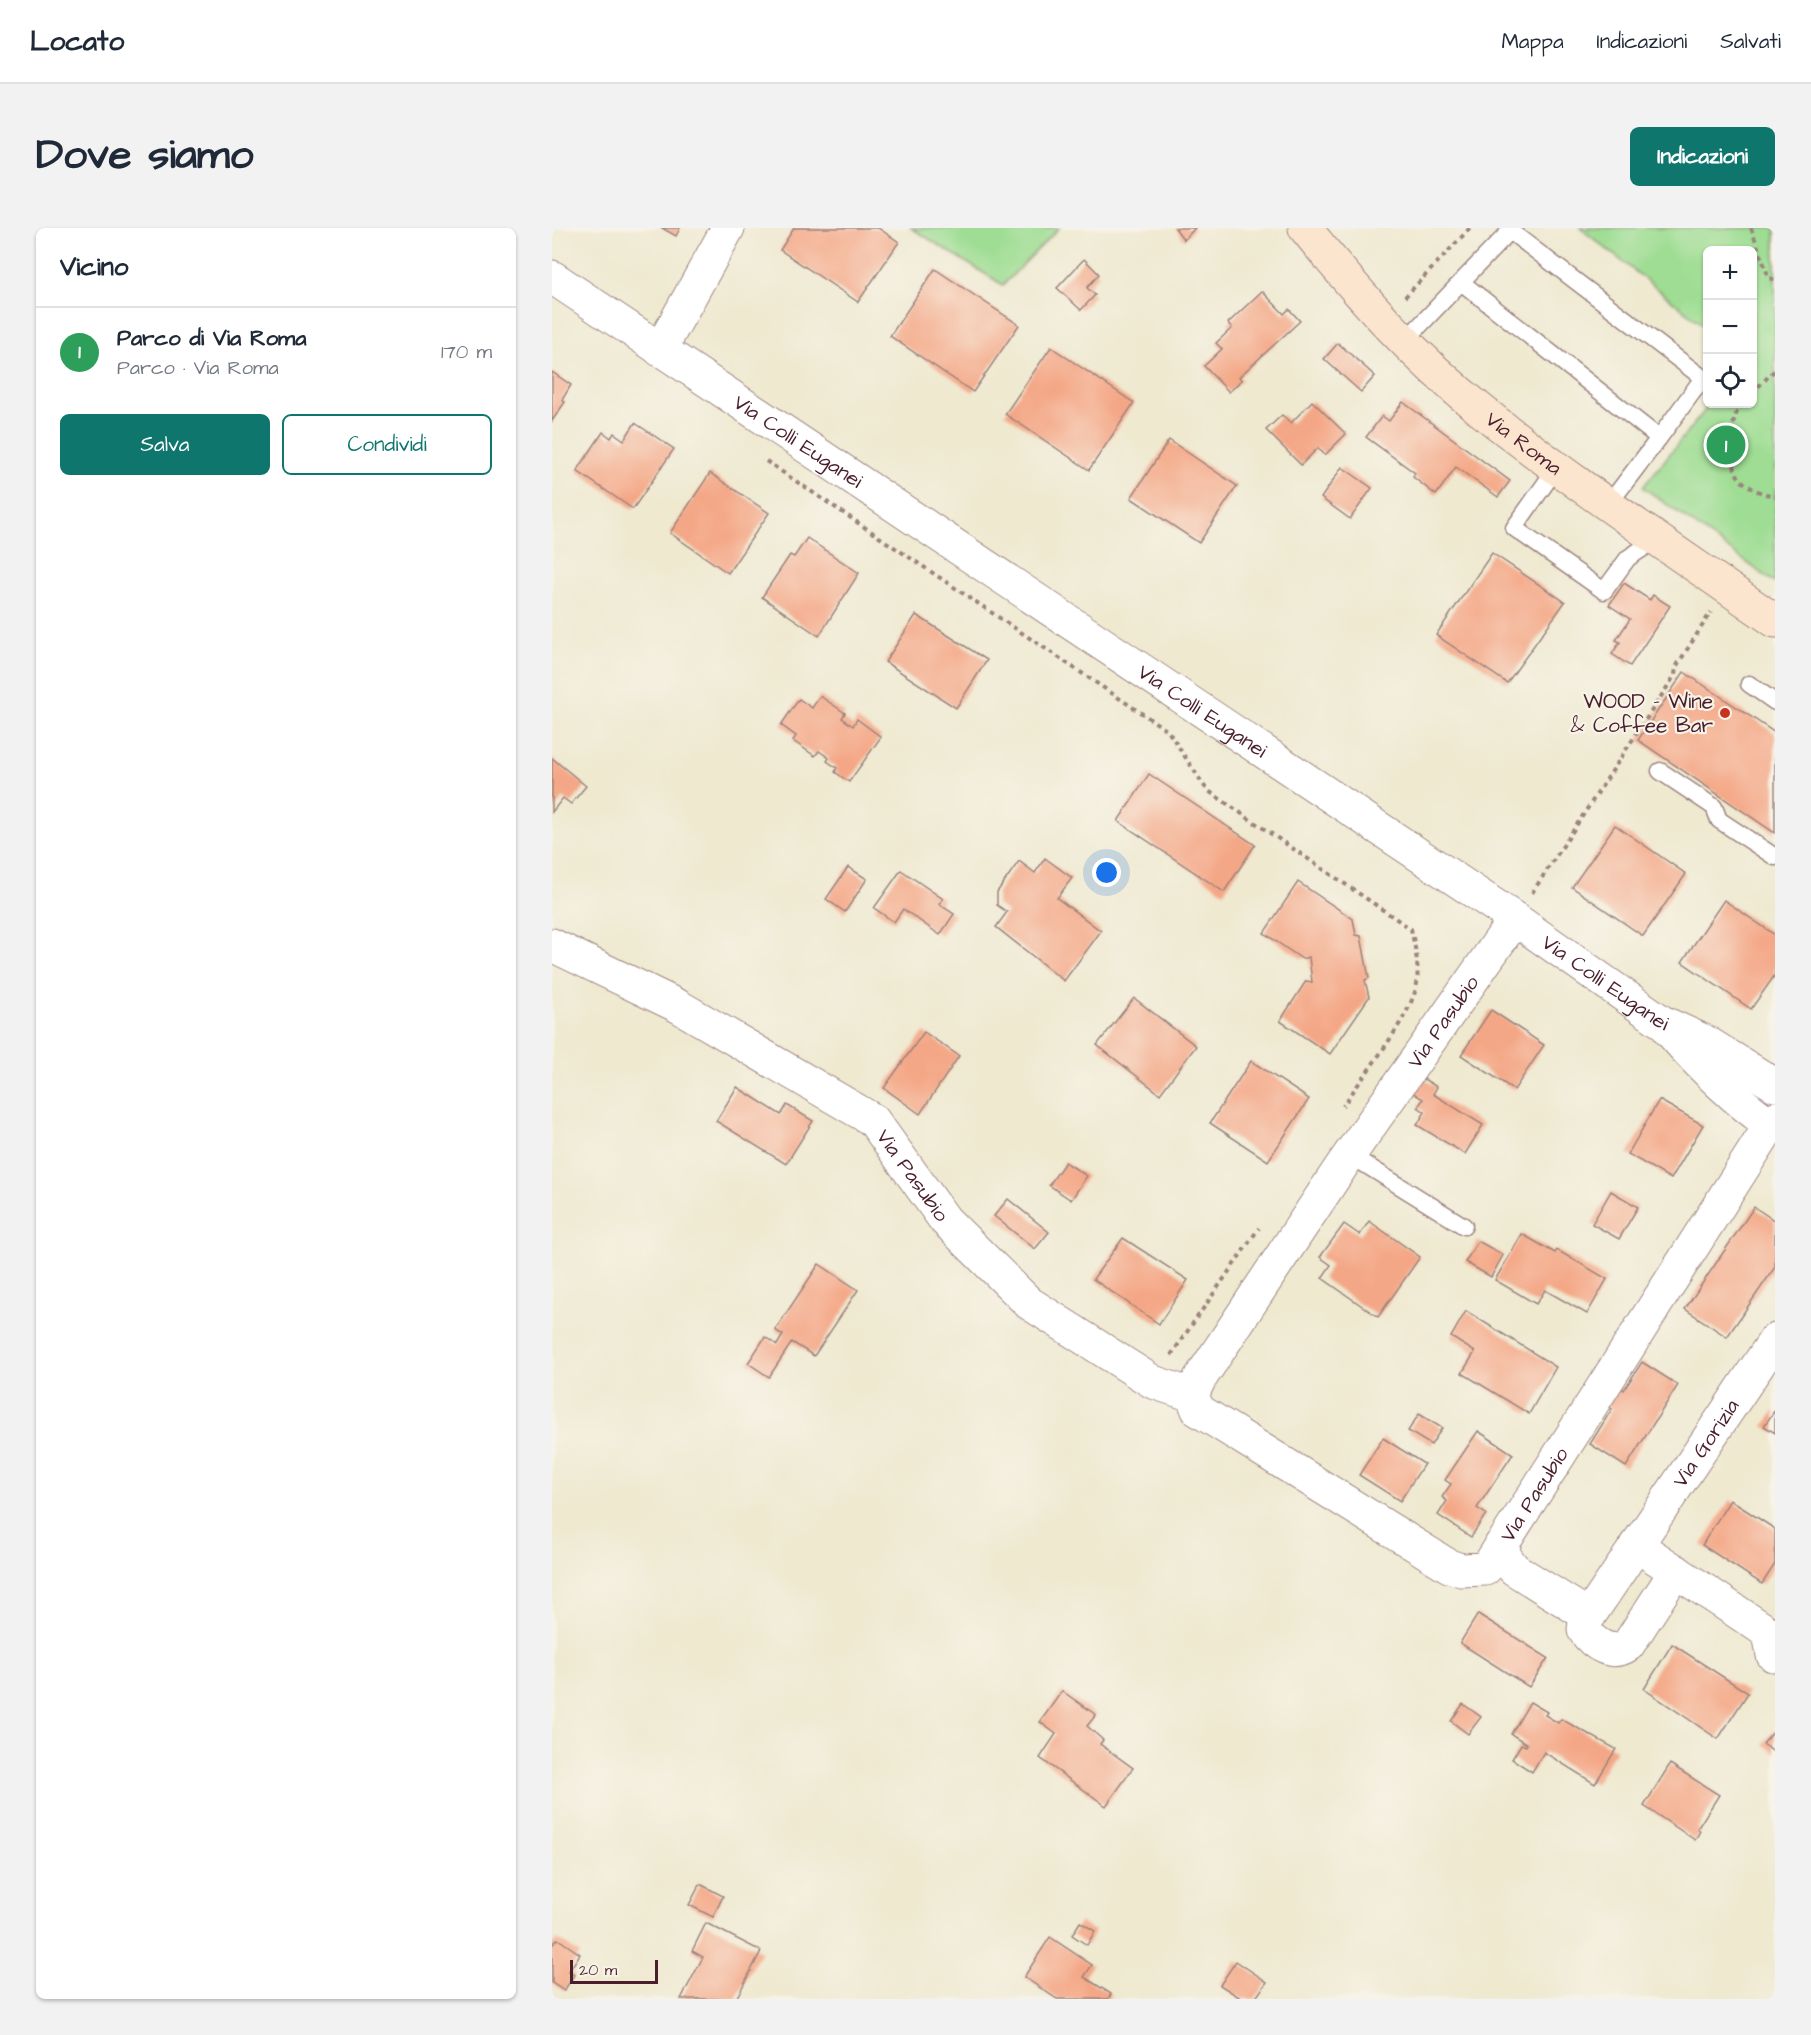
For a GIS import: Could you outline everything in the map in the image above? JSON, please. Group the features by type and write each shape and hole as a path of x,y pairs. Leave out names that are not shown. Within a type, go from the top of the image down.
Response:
{"main road":[{"name":"Via Roma","path":"1305,228 1382,319 1480,410 1608,505 1775,621"}],"street":[{"path":"660,350 728,228"},
{"name":"Via Colli Euganei","path":"552,277 1515,918 1662,1022 1761,1066 1775,1085"},
{"name":"Via Pasubio","path":"1191,1395 1350,1155 1515,918"},
{"name":"Via Pasubio","path":"552,945 678,1006 873,1120 945,1220 1029,1303 1153,1382 1191,1395 1198,1410 1449,1566 1461,1570 1485,1569 1773,1122"},
{"path":"1662,1022 1694,1059 1738,1102 1773,1122"},
{"name":"Via Gorizia","path":"1589,1616 1775,1340"},
{"path":"1501,1545 1514,1569 1589,1616 1584,1630 1588,1637 1610,1651 1620,1651 1628,1645 1676,1571"},
{"path":"1636,1545 1768,1633 1773,1655"}],"lane":[{"path":"1405,342 1510,231 1703,378 1608,505"},
{"path":"1461,282 1659,438"},
{"path":"1557,467 1514,528 1604,591 1628,558 1657,539"},
{"path":"1749,684 1775,702"},
{"path":"1660,771 1714,807 1719,820 1775,857"},
{"path":"1350,1155 1464,1226"}],"path":[{"path":"1400,303 1470,228"},
{"path":"1751,228 1768,278 1775,279"},
{"path":"1757,388 1775,370"},
{"path":"1738,408 1732,428 1733,458 1740,479 1762,494 1775,496"},
{"path":"758,455 1168,731 1207,790 1411,929 1418,958 1417,985 1410,1006 1339,1111"},
{"path":"1515,918 1675,675 1676,667 1714,606"},
{"path":"1169,1359 1263,1223"}],"green space":[{"path":"911,228 1059,228 1003,285"},
{"path":"1580,228 1775,228 1775,583 1643,487 1707,408 1757,408 1757,246 1703,246 1703,325"}],"building":[{"path":"662,228 680,228 676,236"},
{"path":"794,228 878,228 899,242 858,302 780,250"},
{"path":"1175,228 1195,228 1184,240"},
{"path":"1084,259 1099,274 1087,288 1095,295 1081,310 1057,288"},
{"path":"935,269 1019,325 973,392 890,336"},
{"path":"1262,291 1284,314 1289,309 1300,321 1239,377 1242,380 1229,392 1204,366 1222,349 1216,343 1232,328 1228,323"},
{"path":"1338,343 1375,376 1361,392 1324,359"},
{"path":"1051,347 1134,403 1089,470 1005,414"},
{"path":"552,372 571,385 562,400 565,402 552,421"},
{"path":"1312,401 1346,434 1325,455 1318,448 1301,465 1266,430 1282,415 1291,423"},
{"path":"1403,402 1510,481 1498,497 1456,467 1436,495 1413,477 1415,473 1366,437 1382,416 1389,421"},
{"path":"635,423 674,449 633,509 577,471 603,432 611,438 614,433 624,440"},
{"path":"1169,440 1237,486 1199,543 1131,498"},
{"path":"1342,467 1372,488 1350,519 1321,498"},
{"path":"710,473 769,513 728,573 670,533"},
{"path":"807,538 859,573 819,636 762,597 790,555 794,557"},
{"path":"1492,553 1565,602 1507,683 1436,635"},
{"path":"1624,583 1650,600 1653,595 1670,606 1630,666 1612,654 1620,642 1616,640 1630,619 1609,605"},
{"path":"916,615 987,660 956,708 885,662"},
{"path":"1684,672 1775,733 1775,833 1638,740"},
{"path":"820,696 845,713 842,718 853,726 857,719 881,737 849,782 835,772 837,768 827,761 829,758 819,751 815,756 793,741 796,736 781,725 799,699 812,708"},
{"path":"552,758 586,786 571,804 563,798 552,812"},
{"path":"1149,774 1255,845 1224,892 1118,821"},
{"path":"1615,825 1686,874 1643,936 1572,887"},
{"path":"1045,858 1072,878 1057,898 1101,931 1064,981 996,927 1007,912 997,905 997,892 1019,861 1035,873"},
{"path":"848,867 867,879 845,912 826,899"},
{"path":"901,870 943,899 939,904 954,914 940,935 903,909 894,922 874,908"},
{"path":"1298,882 1353,919 1356,935 1361,936 1369,978 1365,980 1369,997 1330,1054 1280,1021 1306,981 1312,982 1309,957 1302,959 1264,933"},
{"path":"1724,900 1775,935 1775,975 1751,1009 1682,962"},
{"path":"1134,998 1196,1046 1160,1094 1097,1045"},
{"path":"1491,1010 1544,1045 1514,1090 1461,1055"},
{"path":"924,1032 959,1056 920,1114 884,1088"},
{"path":"1251,1061 1309,1099 1268,1161 1210,1123"},
{"path":"1422,1078 1437,1087 1433,1094 1483,1125 1465,1154 1417,1125 1425,1112 1418,1107 1423,1099 1413,1093"},
{"path":"737,1087 781,1115 787,1105 813,1121 786,1164 716,1121"},
{"path":"1659,1100 1703,1125 1671,1179 1628,1154"},
{"path":"1065,1162 1087,1176 1071,1200 1049,1185"},
{"path":"1611,1191 1638,1207 1619,1239 1592,1224"},
{"path":"1008,1199 1049,1232 1035,1249 994,1216"},
{"path":"1754,1207 1775,1221 1775,1267 1727,1337 1685,1309"},
{"path":"1369,1221 1420,1257 1378,1317 1322,1278 1331,1265 1320,1257 1344,1224 1360,1235"},
{"path":"1522,1234 1555,1253 1557,1250 1607,1279 1587,1314 1545,1290 1536,1304 1495,1280"},
{"path":"1123,1238 1188,1280 1159,1324 1093,1279"},
{"path":"1478,1241 1503,1255 1491,1277 1465,1262"},
{"path":"819,1264 858,1290 814,1356 792,1342 769,1377 748,1363 765,1337 777,1345 783,1335 775,1330"},
{"path":"1466,1311 1556,1367 1529,1414 1462,1373 1475,1352 1451,1337"},
{"path":"1642,1362 1678,1385 1626,1467 1590,1444 1612,1409 1600,1401 1612,1382 1624,1390"},
{"path":"1775,1410 1775,1433 1764,1426"},
{"path":"1419,1414 1442,1428 1431,1445 1408,1431"},
{"path":"1478,1431 1513,1454 1477,1508 1486,1514 1471,1537 1438,1515 1447,1501 1442,1497 1451,1484 1445,1480"},
{"path":"1383,1438 1424,1464 1400,1501 1359,1475"},
{"path":"1730,1500 1775,1529 1775,1564 1762,1584 1702,1545"},
{"path":"1478,1614 1548,1658 1529,1687 1460,1643"},
{"path":"1672,1644 1748,1693 1718,1739 1644,1689"},
{"path":"1062,1691 1096,1715 1087,1726 1103,1740 1100,1744 1133,1768 1106,1806 1040,1758 1056,1734 1040,1722"},
{"path":"1530,1702 1547,1712 1545,1715 1558,1723 1561,1719 1616,1749 1595,1784 1544,1752 1532,1772 1512,1759 1521,1744 1526,1746 1527,1744 1511,1734"},
{"path":"1463,1704 1481,1717 1468,1734 1451,1721"},
{"path":"1775,1730 1775,1753 1763,1744"},
{"path":"1670,1764 1719,1795 1697,1829 1700,1831 1695,1840 1644,1806"},
{"path":"700,1884 723,1896 713,1917 689,1905"},
{"path":"1080,1922 1095,1931 1087,1945 1072,1935"},
{"path":"706,1923 761,1951 736,1999 681,1999 703,1957 692,1951"},
{"path":"1050,1937 1092,1965 1084,1977 1111,1994 1108,1999 1057,1999 1024,1977"},
{"path":"558,1939 580,1954 569,1971 574,1975 564,1991 552,1983 552,1945"},
{"path":"1236,1961 1267,1982 1255,1999 1242,1999 1220,1985"}],"place":[{"name":"Parco di Via Roma","path":"1726,445"},
{"name":"WOOD - Wine & Coffee Bar","path":"1725,713"}]}
